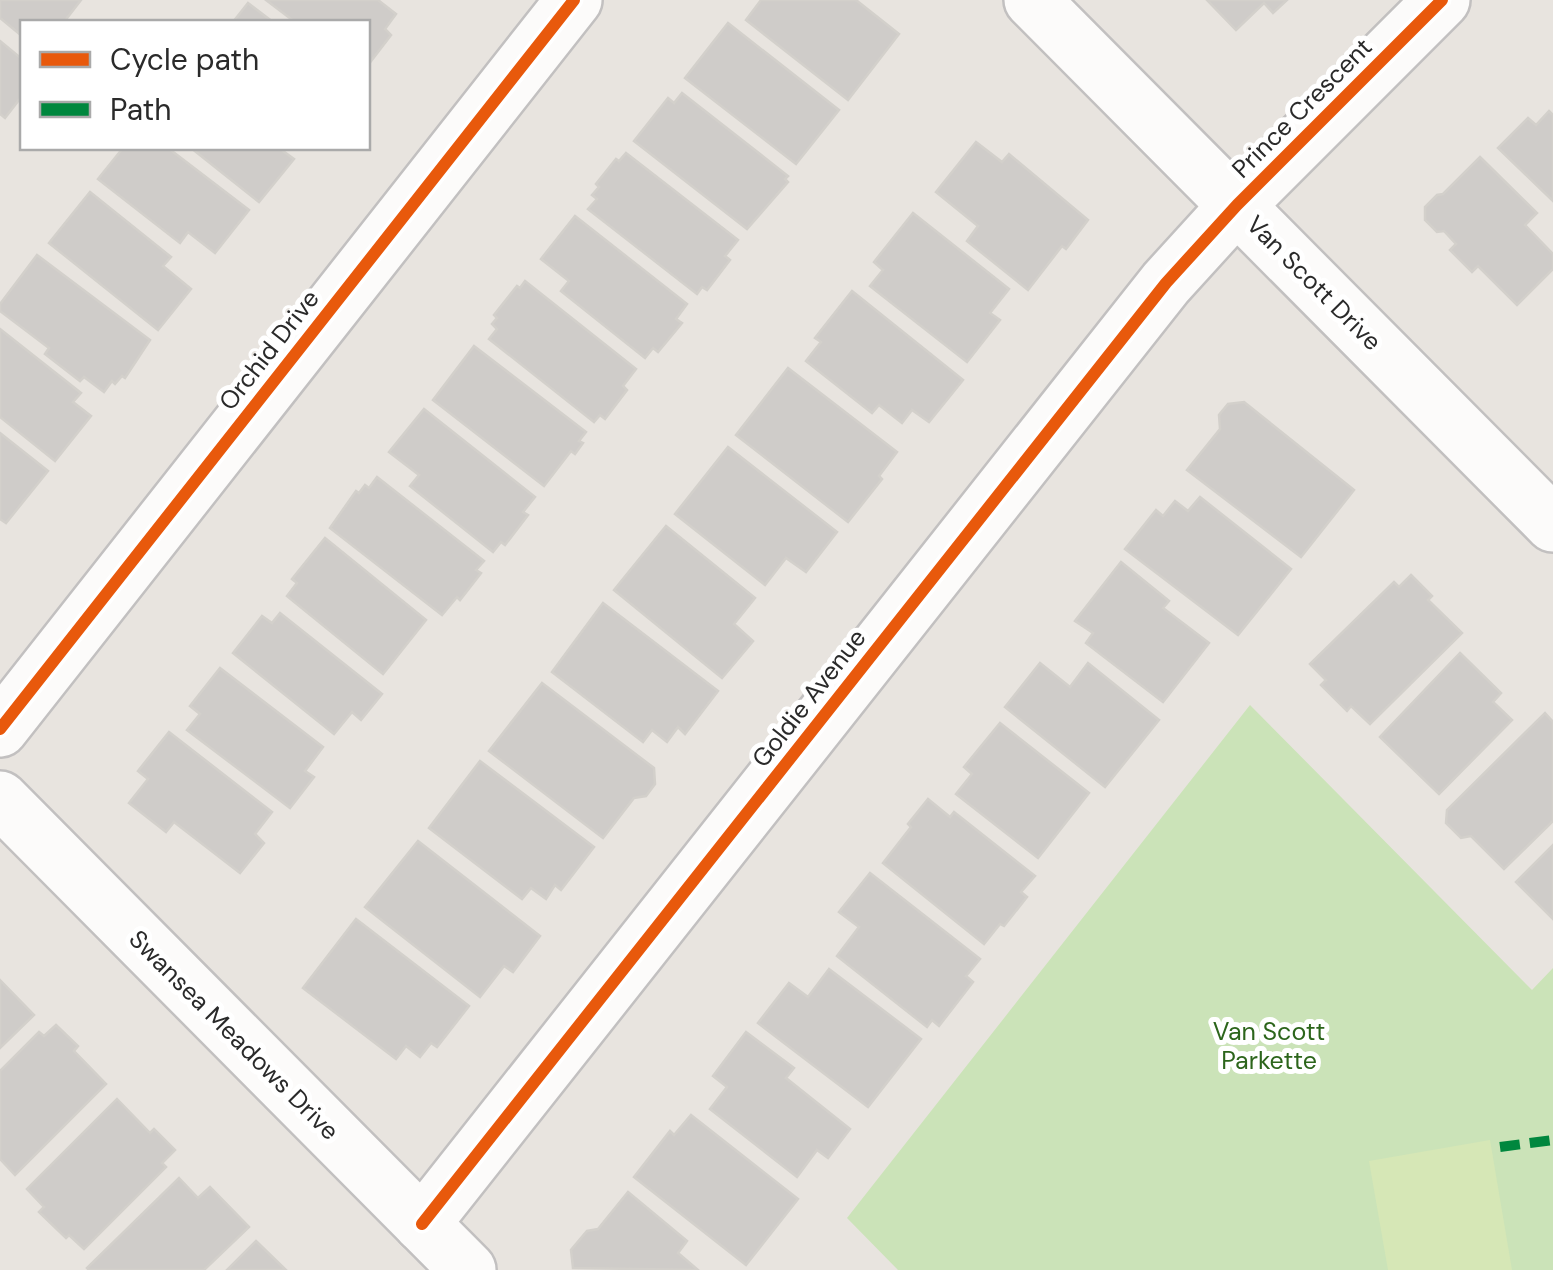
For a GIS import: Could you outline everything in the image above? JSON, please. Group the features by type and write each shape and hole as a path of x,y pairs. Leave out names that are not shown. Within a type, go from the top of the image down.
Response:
{"street":[{"name":"Orchid Drive","path":"0,728 574,0"},
{"name":"Van Scott Drive","path":"1032,0 1553,524"},
{"name":"Prince Crescent","path":"1236,205 1442,0"},
{"name":"Goldie Avenue","path":"422,1224 1154,298 1236,205"},
{"name":"Swansea Meadows Drive","path":"0,800 468,1270"}],"green space":[{"name":"Van Scott Parkette","path":"1250,705 1532,990 1553,968 1553,1270 898,1270 847,1218"},
{"path":"1490,1140 1512,1270 1388,1270 1369,1161"}],"building":[{"path":"0,0 81,0 66,20 20,20 20,34 0,18"},
{"path":"266,0 378,0 396,14 385,29 391,35 370,62 370,20 292,20"},
{"path":"761,0 856,0 899,34 848,100 746,20"},
{"path":"1207,0 1287,0 1273,13 1264,3 1236,30"},
{"path":"248,3 270,20 235,20"},
{"path":"728,23 839,110 796,164 685,78"},
{"path":"0,41 20,57 20,99 5,118 0,114"},
{"path":"682,93 788,176 788,182 747,229 634,141 668,98 674,103"},
{"path":"1549,111 1553,115 1553,201 1498,148 1528,118 1536,125"},
{"path":"976,142 1002,162 1009,154 1088,220 1028,290 967,241 978,226 936,192"},
{"path":"121,150 171,150 249,210 215,253 188,232 180,243 98,179"},
{"path":"194,150 282,150 294,159 259,202"},
{"path":"626,153 738,240 725,256 730,260 707,290 702,287 697,294 588,209 597,199 592,195 599,187 596,184 616,159 619,161"},
{"path":"1480,157 1537,213 1525,225 1553,254 1553,269 1517,305 1478,266 1472,272 1450,250 1456,244 1425,220 1425,207"},
{"path":"90,192 171,257 163,266 191,289 158,330 49,243"},
{"path":"913,213 1009,289 990,313 1000,320 967,362 870,286 883,270 874,262"},
{"path":"575,216 687,304 676,319 682,323 658,352 653,348 645,358 561,291 569,281 541,259"},
{"path":"37,255 150,340 125,378 122,376 115,384 112,381 104,392 84,377 80,381 45,354 49,348 0,311 0,304"},
{"path":"525,281 636,369 623,386 627,390 605,419 600,415 594,422 489,339 497,329 492,324 497,318 494,315"},
{"path":"852,291 963,380 929,422 912,410 902,423 879,405 872,413 806,361 821,342 815,338"},
{"path":"0,329 81,393 73,402 91,416 55,461 0,417"},
{"path":"474,346 586,432 575,454 571,451 544,486 433,400"},
{"path":"788,368 897,452 879,476 882,479 848,522 736,435"},
{"path":"1244,402 1354,490 1301,557 1187,470 1220,429 1219,415 1228,404"},
{"path":"424,409 535,497 523,512 528,515 505,545 501,542 493,552 410,486 419,475 389,452"},
{"path":"0,433 48,471 6,523 0,519"},
{"path":"728,447 837,532 806,572 786,558 765,585 675,514"},
{"path":"377,477 484,561 476,570 481,573 460,600 457,597 442,615 330,528 356,491 359,493 365,485 369,488"},
{"path":"1200,497 1291,569 1238,635 1125,549 1156,510 1163,516 1175,501 1188,511"},
{"path":"666,526 755,598 734,624 753,641 722,678 614,590"},
{"path":"325,538 426,620 383,674 287,596 297,583 292,579"},
{"path":"1121,562 1169,601 1163,608 1209,643 1163,702 1086,643 1093,633 1075,621"},
{"path":"1411,575 1432,596 1428,600 1462,633 1370,724 1351,706 1347,711 1321,685 1326,680 1310,664 1394,582 1399,587"},
{"path":"603,603 718,691 685,734 678,727 667,742 652,730 643,742 552,672"},
{"path":"280,613 382,694 361,720 352,712 334,734 233,653 262,616 272,623"},
{"path":"1460,653 1501,693 1493,702 1512,720 1439,794 1380,737"},
{"path":"1040,663 1070,687 1088,663 1159,720 1105,787 1005,707"},
{"path":"220,668 323,747 305,771 314,777 290,808 187,730 200,714 190,706"},
{"path":"542,683 654,768 655,784 646,796 634,798 603,838 489,751"},
{"path":"1545,713 1553,722 1553,821 1504,869 1471,836 1461,838 1446,823 1447,810"},
{"path":"1000,723 1089,793 1038,858 956,794 972,774 964,767"},
{"path":"169,732 272,812 255,834 264,843 240,873 174,822 166,832 129,803 148,779 138,771"},
{"path":"480,761 594,847 561,890 555,885 546,899 531,888 522,899 429,828"},
{"path":"928,799 950,817 954,812 1035,876 1021,892 1027,897 984,944 883,863"},
{"path":"418,841 540,936 513,972 504,966 480,997 365,907"},
{"path":"1553,845 1553,919 1516,882"},
{"path":"870,873 980,959 966,976 973,982 939,1026 932,1020 927,1027 837,956 859,927 839,912"},
{"path":"356,919 469,1006 437,1047 431,1043 420,1057 406,1046 396,1059 303,988"},
{"path":"829,969 921,1039 868,1107 758,1023 789,983 808,997"},
{"path":"0,980 34,1015 0,1048"},
{"path":"56,1025 78,1046 74,1051 106,1084 15,1175 0,1159 0,1071 39,1032 44,1036"},
{"path":"746,1032 794,1068 786,1078 850,1129 828,1158 817,1150 797,1177 710,1109 727,1087 713,1076"},
{"path":"117,1099 150,1133 154,1129 175,1150 162,1163 166,1167 84,1249 39,1212 44,1207 27,1189"},
{"path":"691,1115 798,1199 746,1265 634,1177 670,1131 674,1135"},
{"path":"179,1178 198,1198 210,1187 249,1227 204,1270 87,1268"},
{"path":"628,1192 687,1241 678,1253 698,1270 573,1268 571,1250 587,1231 598,1229"},
{"path":"256,1241 286,1270 227,1270"}],"marked path":[{"path":"1500,1147 1553,1140"}],"cycle path":[{"path":"0,729 574,0"},
{"path":"422,1224 1166,283 1237,205 1442,0"}]}
